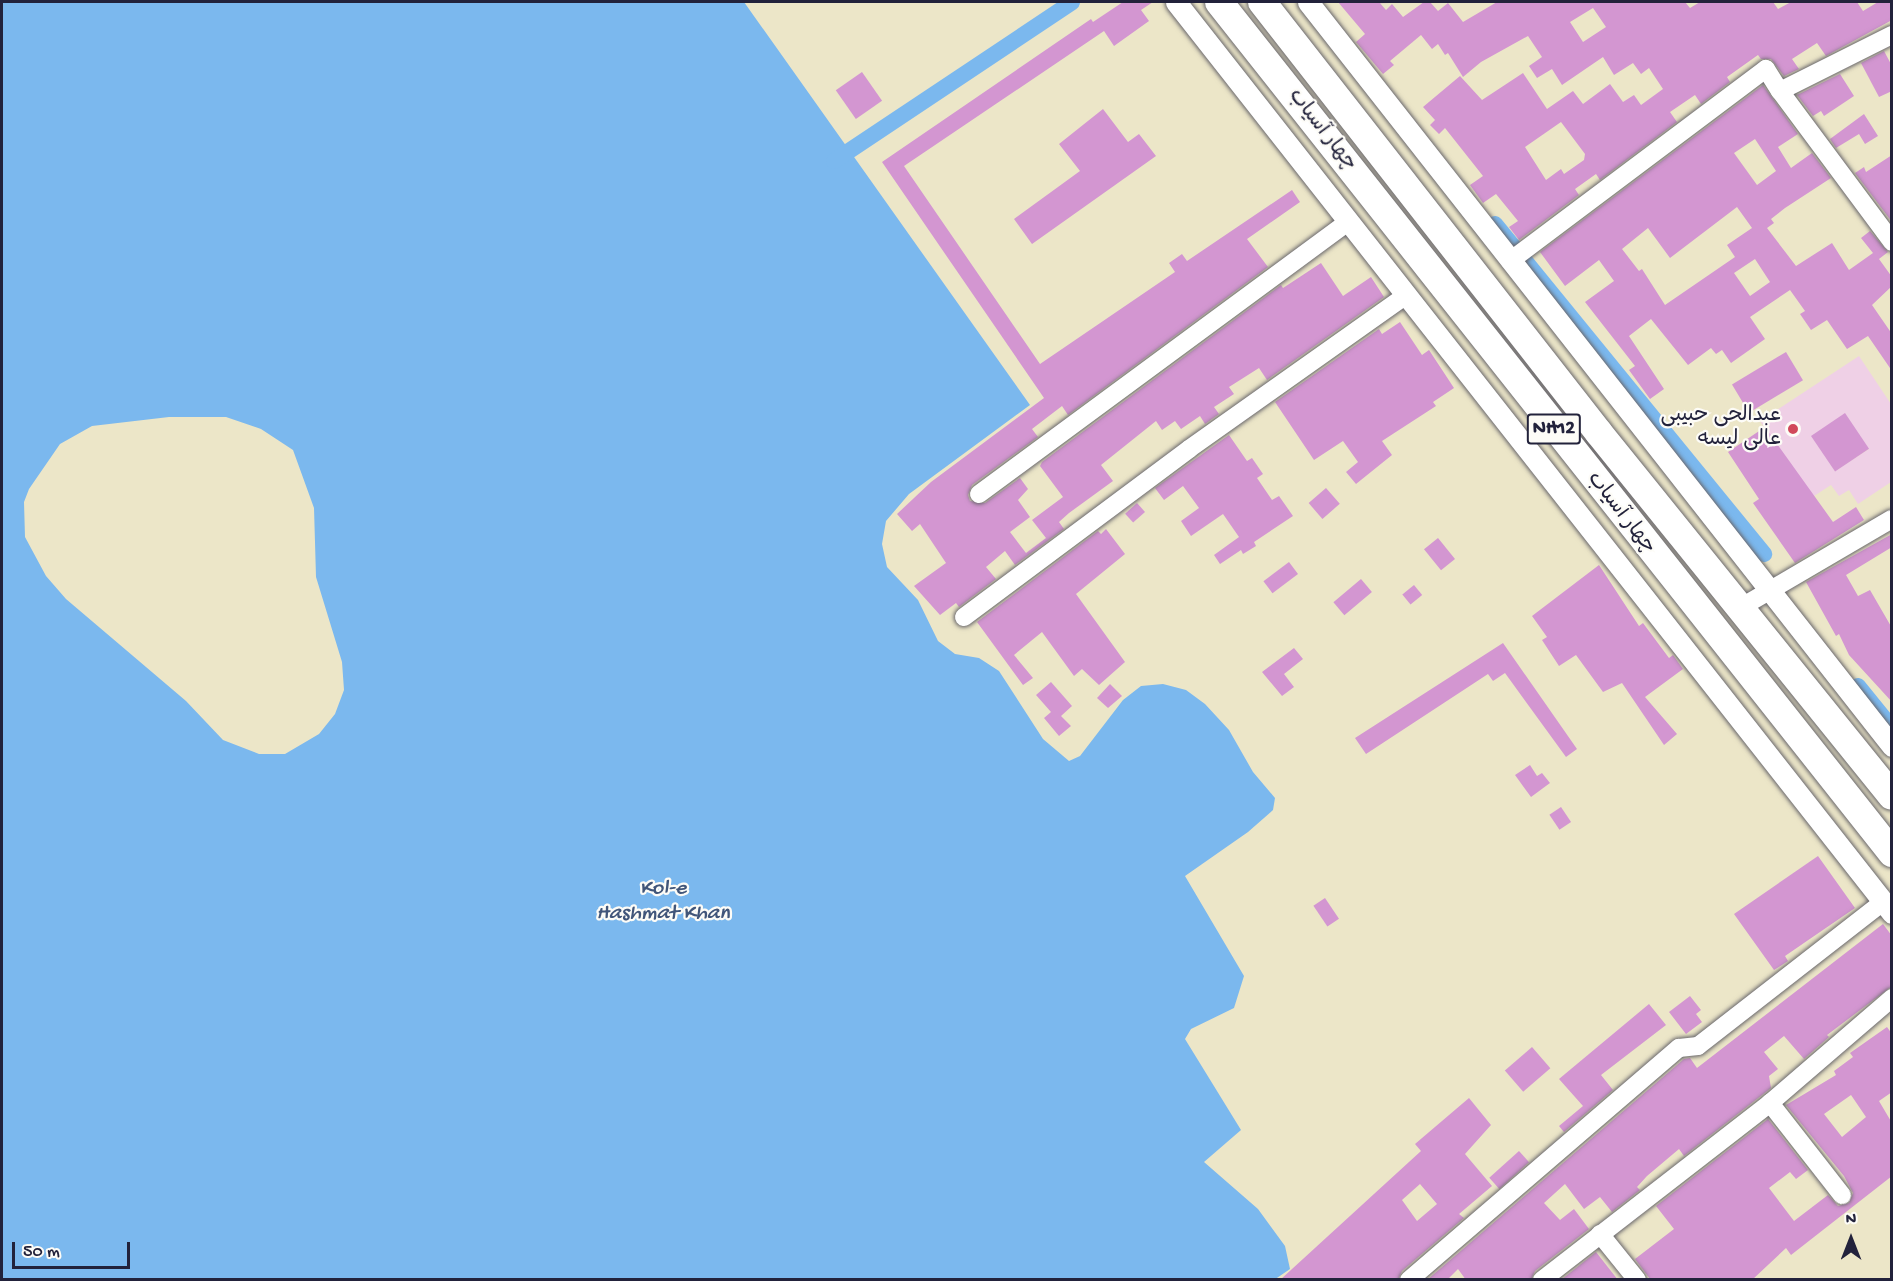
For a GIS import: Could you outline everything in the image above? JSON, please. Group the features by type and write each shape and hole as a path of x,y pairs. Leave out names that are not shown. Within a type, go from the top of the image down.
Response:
{"highway":[{"name":"چهار آسیاب","path":"1219,2 1892,853"},
{"name":"چهار آسیاب","path":"1262,2 1740,608 1892,796"}],"street":[{"path":"1176,2 1404,297 1887,908 1698,1046 1679,1048 1409,1280"},
{"path":"1308,2 1517,256 1768,589 1892,746"},
{"path":"1780,91 1892,35"},
{"path":"1517,256 1766,69 1892,242"},
{"path":"979,494 1347,223"},
{"path":"964,617 1189,448 1404,297"},
{"path":"1740,608 1768,589 1892,519"},
{"path":"1542,1280 1770,1103 1892,998"},
{"path":"1770,1103 1842,1195"},
{"path":"1600,1234 1637,1280"}],"shaded area":[{"name":"عبدالحی حبیبی عالی لیسه","path":"1859,356 1891,404 1891,482 1858,504 1849,490 1839,496 1831,485 1811,498 1760,421","holes":["1812,436 1869,449 1835,471"]}],"water":[{"name":"Kol-e Hashmat Khan","path":"2,2 744,2 1030,405 909,494 886,521 882,544 887,567 918,600 938,641 955,654 979,658 999,671 1043,739 1069,761 1080,756 1123,700 1141,686 1163,684 1186,690 1205,704 1229,730 1253,772 1275,798 1273,810 1248,832 1185,876 1244,976 1234,1008 1191,1029 1185,1039 1241,1130 1204,1162 1258,1209 1285,1246 1290,1269 1274,1280 2,1279","holes":["169,417 226,417 261,429 293,450 314,508 316,577 342,662 344,690 335,714 319,734 285,754 259,754 223,740 186,701 66,599 46,576 25,537 24,502 29,489 60,444 92,426"]}],"building":[{"path":"1123,2 1153,2 1141,10 1149,21 1114,46 1104,31 904,166 1040,364 1175,272 1169,263 1182,254 1187,261 1292,190 1300,202 1247,239 1268,267 1068,415 1062,406 1032,429 1038,437 972,485 968,495 970,501 985,503 1020,478 1028,489 1018,500 1030,517 1010,532 1026,553 1046,538 1032,520 1063,497 1040,466 1042,462 1281,285 1283,288 1321,263 1343,296 1371,277 1384,297 1267,380 1259,368 1229,387 1234,394 1214,407 1219,414 1205,424 1200,416 1181,429 1175,421 1162,430 1156,421 1101,465 1113,481 1059,522 1064,529 1015,565 1005,551 986,567 996,579 959,607 956,603 940,615 914,586 946,563 920,524 912,531 897,514 931,482 1044,398 882,162 1091,19 1093,22"},
{"path":"1338,2 1379,2 1386,10 1392,4 1403,17 1424,2 1430,2 1438,11 1448,3 1463,22 1497,2 1685,2 1690,8 1700,2 1773,2 1778,9 1791,2 1857,2 1863,11 1878,2 1892,2 1892,20 1826,56 1817,43 1792,59 1799,69 1784,76 1771,59 1761,59 1758,55 1727,77 1730,82 1701,104 1695,95 1670,112 1677,122 1600,180 1596,174 1575,189 1579,195 1519,240 1509,227 1518,221 1496,194 1483,203 1470,185 1483,176 1445,128 1439,134 1430,125 1435,120 1423,107 1460,76 1482,100 1523,73 1547,109 1573,91 1583,104 1610,84 1623,102 1634,95 1641,105 1663,89 1649,68 1641,74 1633,63 1614,75 1603,57 1562,85 1552,69 1537,78 1529,66 1542,57 1528,36 1481,62 1463,77 1448,53 1445,55 1438,44 1432,49 1421,35 1390,61 1394,65 1383,74 1356,42 1365,34","holes":["1593,8 1606,27 1583,42 1570,22","1561,122 1585,154 1584,160 1564,174 1561,169 1546,180 1525,147"]},
{"path":"1884,51 1892,66 1892,91 1879,97 1861,63"},
{"path":"862,72 882,101 856,119 836,90"},
{"path":"1840,74 1854,96 1824,116 1821,111 1813,116 1797,95"},
{"path":"1763,85 1798,134 1778,147 1791,168 1812,153 1831,178 1785,208 1771,219 1774,223 1767,228 1796,266 1832,243 1849,270 1873,253 1861,238 1870,231 1888,252 1879,259 1892,277 1892,286 1872,305 1892,334 1892,371 1868,336 1847,349 1827,320 1811,330 1800,314 1805,311 1790,290 1750,317 1765,339 1731,363 1722,350 1716,354 1711,348 1688,365 1651,319 1629,336 1664,389 1650,399 1629,370 1635,366 1585,302 1614,281 1599,260 1565,286 1540,252","holes":["1755,139 1776,171 1757,185 1734,153","1737,207 1752,228 1727,245 1735,257 1665,305 1642,269 1639,271 1622,249 1648,228 1670,258","1755,259 1770,282 1750,296 1734,273"]},
{"path":"1103,109 1128,142 1139,134 1156,156 1032,244 1014,219 1080,171 1059,144"},
{"path":"1864,114 1878,136 1865,144 1859,134 1836,148 1830,139"},
{"path":"1892,155 1892,222 1855,173 1864,167 1866,172"},
{"path":"1400,322 1422,355 1429,350 1454,388 1433,402 1436,406 1382,441 1392,455 1356,484 1346,472 1358,462 1343,441 1314,460 1275,402 1379,329 1382,334"},
{"path":"1786,352 1803,380 1749,413 1732,384"},
{"path":"1845,413 1869,449 1835,472 1811,436"},
{"path":"1765,427 1833,522 1856,507 1864,520 1795,563 1753,503 1759,499 1728,452"},
{"path":"1229,435 1247,461 1252,458 1263,474 1257,478 1272,500 1279,496 1293,516 1254,542 1256,546 1243,554 1241,550 1220,564 1214,555 1239,537 1223,514 1191,536 1181,521 1199,508 1183,486 1164,500 1155,488"},
{"path":"1326,488 1340,504 1322,519 1309,503"},
{"path":"1137,503 1145,512 1133,523 1125,514"},
{"path":"1106,529 1125,554 1076,594 1125,662 1099,685 1082,669 1074,676 1042,632 1014,655 1033,678 1023,685 977,622 1098,531 1101,534"},
{"path":"1892,534 1892,547 1846,575 1858,596 1870,590 1892,628 1892,702 1849,655 1839,634 1836,636 1806,582"},
{"path":"1438,538 1455,559 1441,570 1424,549"},
{"path":"1289,562 1298,574 1272,593 1263,581"},
{"path":"1599,565 1639,626 1643,623 1669,658 1673,655 1683,669 1645,697 1677,734 1664,745 1622,683 1603,692 1576,655 1559,666 1542,640 1547,637 1532,616"},
{"path":"1361,579 1372,592 1344,615 1333,602"},
{"path":"1414,585 1422,595 1411,605 1402,594"},
{"path":"1503,643 1577,749 1566,757 1505,673 1493,681 1488,674 1366,754 1355,738"},
{"path":"1294,648 1303,659 1284,674 1294,687 1282,696 1262,672"},
{"path":"1051,682 1072,706 1061,716 1071,726 1059,736 1044,718 1051,712 1036,695"},
{"path":"1110,684 1122,696 1108,708 1097,698"},
{"path":"1530,765 1537,776 1542,773 1550,783 1531,797 1515,775"},
{"path":"1561,807 1571,822 1559,830 1549,815"},
{"path":"1818,856 1855,908 1785,956 1788,961 1774,970 1734,914"},
{"path":"1325,898 1339,919 1327,927 1313,906"},
{"path":"1883,924 1892,936 1892,986 1827,1035 1829,1037 1804,1059 1784,1036 1764,1052 1778,1069 1769,1076 1771,1088 1684,1156 1679,1149 1647,1176 1637,1187 1640,1190 1612,1212 1600,1197 1584,1209 1565,1184 1544,1203 1560,1220 1574,1209 1589,1229 1535,1271 1531,1280 1466,1280 1458,1269 1447,1280 1427,1280 1684,1059 1690,1058 1697,1068"},
{"path":"1690,996 1701,1010 1696,1014 1702,1022 1686,1034 1669,1012"},
{"path":"1649,1004 1666,1025 1601,1075 1613,1090 1564,1132 1559,1126 1583,1106 1559,1079"},
{"path":"1887,1027 1892,1034 1892,1092 1879,1101 1892,1123 1892,1176 1791,1255 1786,1248 1752,1280 1650,1279 1635,1259 1674,1229 1656,1206 1768,1119 1808,1170 1796,1179 1790,1172 1769,1188 1794,1221 1828,1195 1838,1206 1849,1203 1853,1193 1844,1176 1786,1105 1836,1075 1834,1071 1853,1057 1850,1053","holes":["1851,1095 1866,1117 1842,1137 1824,1114"]},
{"path":"1532,1047 1550,1068 1523,1092 1505,1071"},
{"path":"1469,1098 1491,1125 1465,1154 1492,1186 1459,1214 1464,1218 1402,1271 1398,1280 1280,1280 1421,1151 1415,1144","holes":["1420,1184 1437,1204 1417,1221 1402,1200"]},
{"path":"1519,1151 1529,1162 1499,1189 1489,1178"},
{"path":"1596,1252 1618,1280 1561,1280"}],"waterway":[{"path":"834,161 1072,2"},
{"path":"1495,224 1764,554"},
{"path":"1858,686 1892,728"}],"place":[{"name":"عبدالحی حبیبی عالی لیسه","path":"1793,429"}]}
